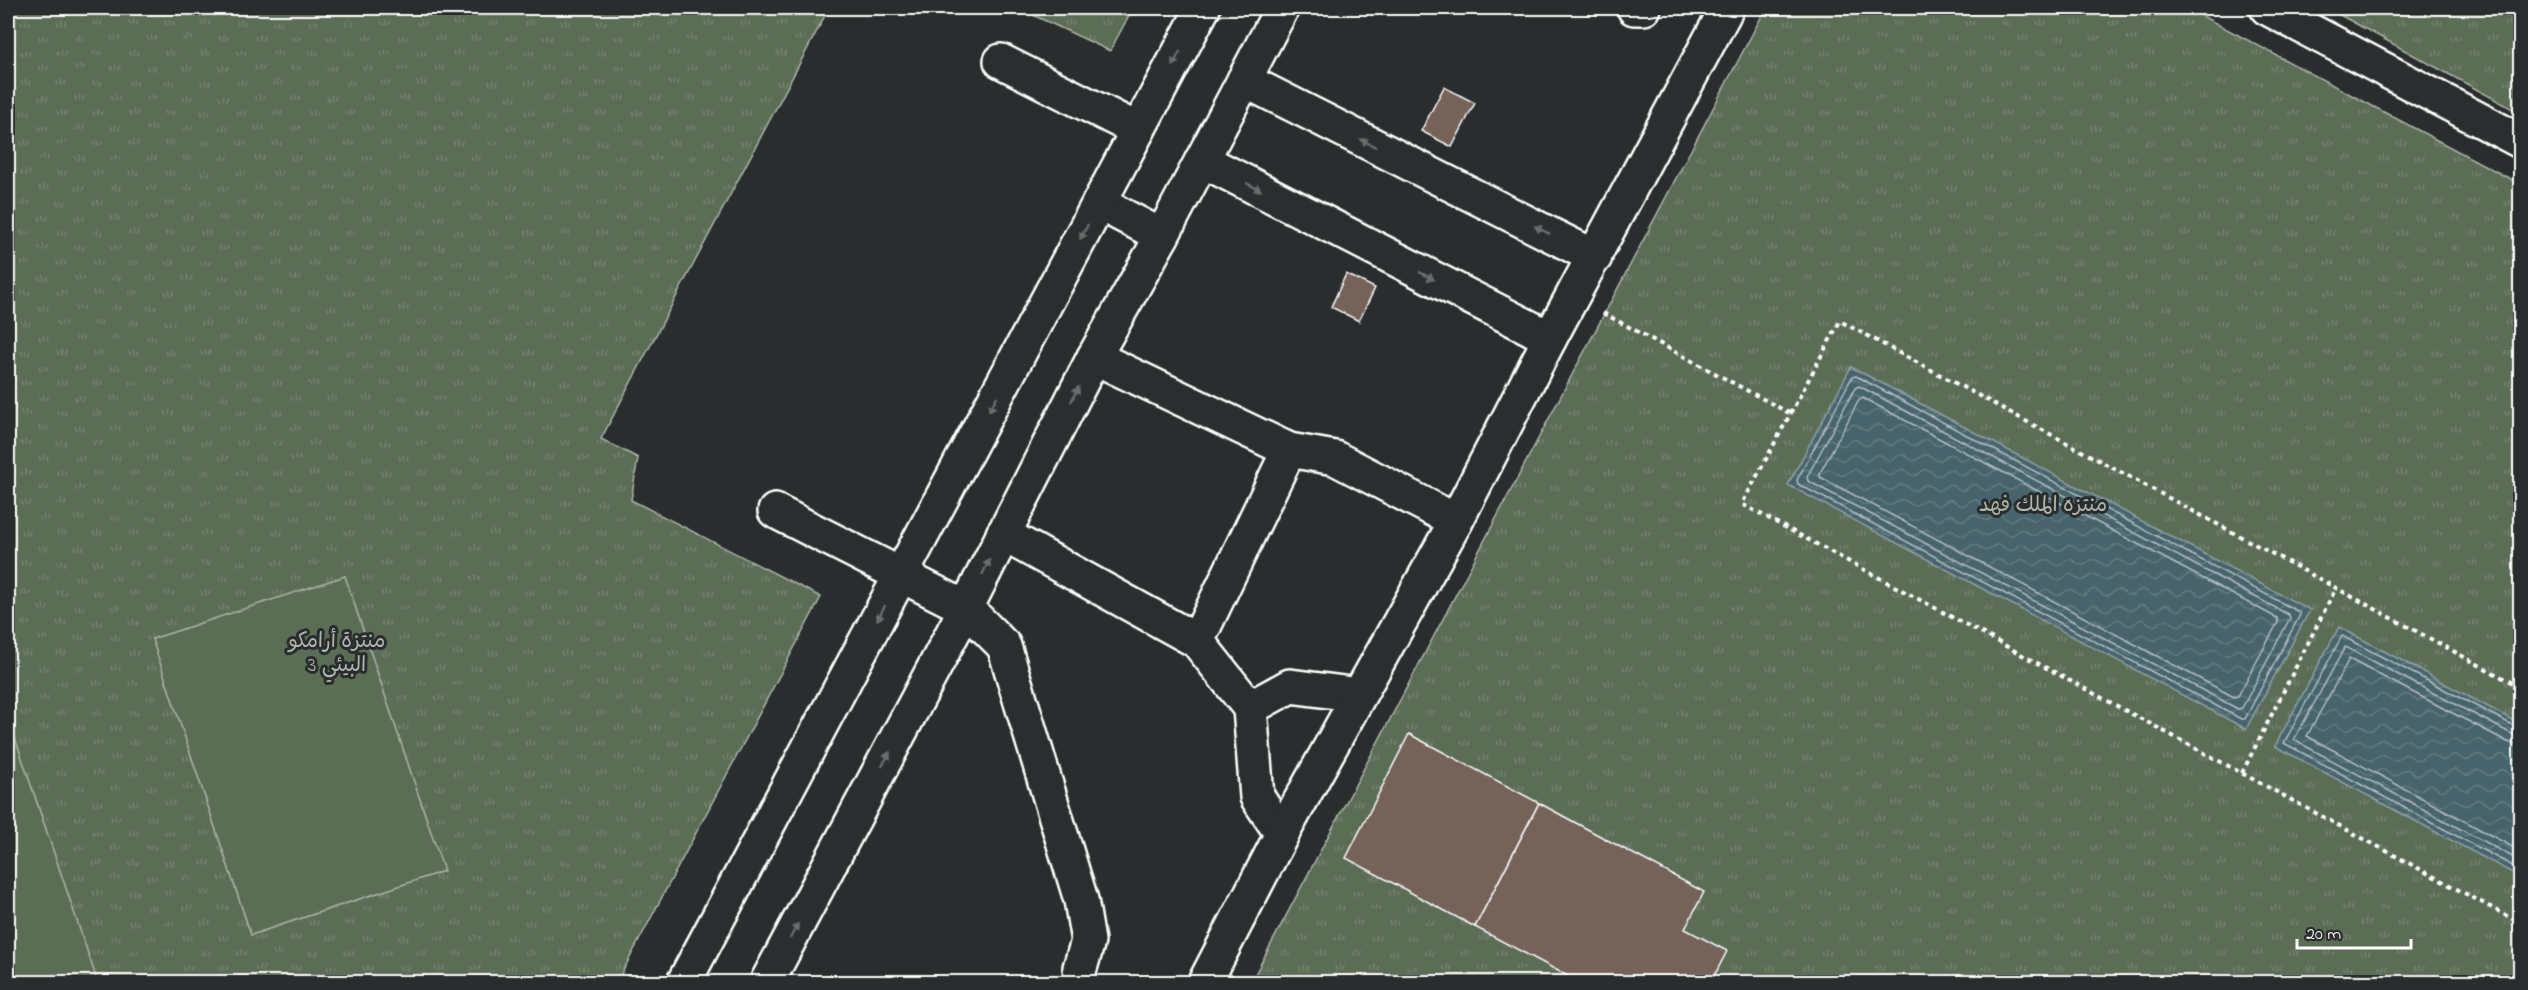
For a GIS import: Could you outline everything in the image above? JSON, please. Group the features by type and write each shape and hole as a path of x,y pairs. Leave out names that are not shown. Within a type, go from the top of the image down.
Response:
{"street":[{"path":"684,982 1203,8"},
{"path":"767,982 966,608 1094,357 1162,236 1281,8"},
{"path":"1635,8 1644,8"},
{"path":"1205,982 1282,834 1456,521 1550,338 1727,8"},
{"path":"2267,8 2520,141"},
{"path":"1000,61 1138,130"},
{"path":"1244,80 1595,257"},
{"path":"1202,160 1550,338"},
{"path":"1100,203 1162,236"},
{"path":"1094,357 1289,450 1335,458 1456,521"},
{"path":"1197,641 1289,450"},
{"path":"775,511 966,608 1004,646 1081,900 1088,941 1080,968"},
{"path":"1003,534 1197,641 1250,708 1257,797 1282,834"},
{"path":"1250,708 1290,686 1359,695"}],"path":[{"path":"1573,297 1791,414"},
{"path":"2520,687 1840,321 1742,504 2520,923"},
{"path":"2241,773 2336,588"}],"green space":[{"name":"منتزة أرامكو البيئي 3","path":"8,8 829,8 601,439 638,458 631,500 821,597 617,982 8,982"},
{"path":"1018,8 1133,8 1110,51"},
{"name":"منتزه الملك فهد","path":"1766,8 2187,8 2520,184 2520,982 1251,982"},
{"path":"2327,8 2520,8 2520,113"},
{"path":"345,576 444,871 251,935 152,639"},
{"path":"8,717 96,977 98,982 8,982"}],"water":[{"path":"1851,367 2310,610 2246,729 1788,485"},
{"path":"2339,627 2520,724 2520,877 2275,746"}],"building":[{"path":"1444,87 1475,103 1452,147 1421,131"},
{"path":"1346,274 1375,288 1359,321 1331,307"},
{"path":"1409,734 1539,803 1475,927 1346,858"},
{"path":"1539,803 1704,892 1685,929 1727,951 1711,982 1579,982 1475,927"}]}
